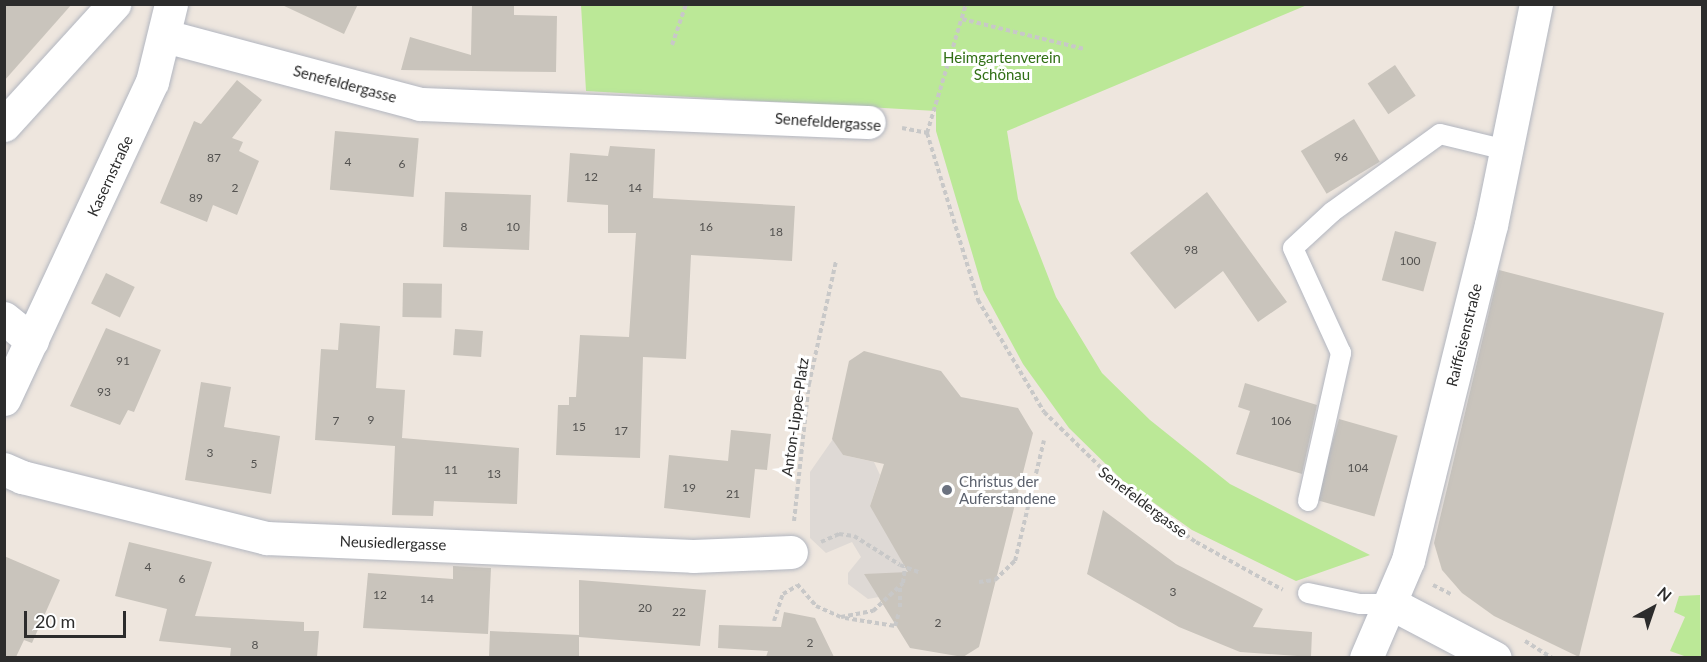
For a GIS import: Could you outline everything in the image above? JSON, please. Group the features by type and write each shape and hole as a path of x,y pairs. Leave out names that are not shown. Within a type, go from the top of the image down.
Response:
{"street":[{"path":"4,125 114,4"},
{"name":"Raiffeisenstraße","path":"1366,657 1392,604 1408,560 1506,150 1536,4"},
{"name":"Senefeldergasse","path":"168,20 420,104 869,122"},
{"name":"Kasernstraße","path":"4,399 140,110 168,20"},
{"path":"4,318 32,341"},
{"name":"Neusiedlergasse","path":"4,469 22,477 266,538 693,556 795,564"},
{"path":"1392,604 1495,657"}],"lane":[{"path":"1308,501 1341,353 1293,249 1332,212 1440,134 1506,150"},
{"path":"1308,593 1360,604 1392,604"}],"path":[{"path":"672,45 686,4"},
{"path":"927,133 966,4"},
{"path":"962,19 1084,49"},
{"name":"Senefeldergasse","path":"869,122 927,133 978,300 1044,412 1130,496 1196,542 1283,590 1308,593"},
{"name":"Anton-Lippe-Platz","path":"774,621 783,594 797,586 795,564 810,384 836,261"},
{"path":"979,582 995,580 1015,561 1044,440"},
{"path":"795,564 838,534 854,536 905,567 921,573"},
{"path":"797,586 816,606 841,617 895,626 900,609 900,588 905,567"},
{"path":"841,617 873,610 900,588"}],"green space":[{"name":"Heimgartenverein Schönau","path":"581,5 1307,5 1007,131 1018,199 1056,297 1102,373 1150,420 1230,484 1370,555 1296,581 1192,530 1122,480 1069,428 1023,364 983,290 936,131 936,111 586,91"},
{"path":"1700,595 1701,657 1687,657 1670,651 1685,617 1674,612 1679,596"}],"shaded area":[{"path":"833,439 843,455 874,462 880,475 870,506 924,563 879,597 868,599 848,584 848,573 861,557 852,542 826,553 810,538 810,472"}],"building":[{"path":"4,4 72,4 4,81"},
{"path":"280,4 358,4 344,34"},
{"path":"472,4 514,4 514,15 557,16 556,72 401,70 410,37 471,55"},
{"path":"1395,65 1416,96 1388,114 1368,83"},
{"path":"237,80 262,100 232,138 243,142 239,151 259,161 237,215 213,205 207,222 160,203 194,121 201,124"},
{"path":"1354,119 1380,162 1327,194 1301,151"},
{"path":"335,131 419,138 414,197 330,190"},
{"path":"610,146 655,149 653,198 795,206 792,261 691,255 686,359 643,357 640,458 556,455 558,405 569,405 569,397 576,397 580,335 629,337 636,233 608,233 608,205 567,202 570,153 608,156"},
{"path":"445,192 531,195 529,250 443,247"},
{"path":"1207,192 1287,302 1258,322 1223,271 1175,309 1130,253"},
{"path":"1395,231 1437,242 1423,291 1382,280"},
{"path":"1499,270 1664,313 1579,657 1494,616 1462,593 1442,570 1434,543"},
{"path":"106,273 135,287 120,318 91,304"},
{"path":"403,283 442,284 441,318 402,317"},
{"path":"340,323 380,326 376,388 405,390 402,438 519,448 517,504 434,501 433,516 392,515 395,446 315,440 321,349 338,350"},
{"path":"106,328 161,350 134,412 128,410 120,425 70,406"},
{"path":"455,329 483,331 481,357 453,355"},
{"name":"Christus der Auferstandene","path":"864,351 941,371 961,397 1018,408 1033,433 979,647 963,657 910,648 864,574 908,572 870,506 884,464 843,455 832,439 849,361"},
{"path":"201,382 231,387 224,427 280,436 271,494 185,480"},
{"path":"1245,383 1317,405 1302,474 1236,454 1250,411 1238,407"},
{"path":"1339,419 1398,436 1374,517 1316,500"},
{"path":"731,430 771,434 767,470 755,469 750,518 664,508 669,455 728,461"},
{"path":"1103,510 1176,564 1263,609 1253,627 1312,632 1311,657 1240,652 1179,627 1087,574"},
{"path":"129,542 212,562 195,616 304,622 304,631 319,631 317,657 230,657 231,648 159,641 167,609 115,596"},
{"path":"4,556 60,580 32,643 24,640 16,657 4,657"},
{"path":"453,566 491,568 488,634 363,628 368,573 453,579"},
{"path":"579,580 706,590 700,646 579,637 579,657 489,657 490,631 579,635"},
{"path":"784,612 815,618 834,657 766,657 768,651 718,648 719,625 781,627"}],"place":[{"name":"Christus der Auferstandene","path":"947,490"}]}
